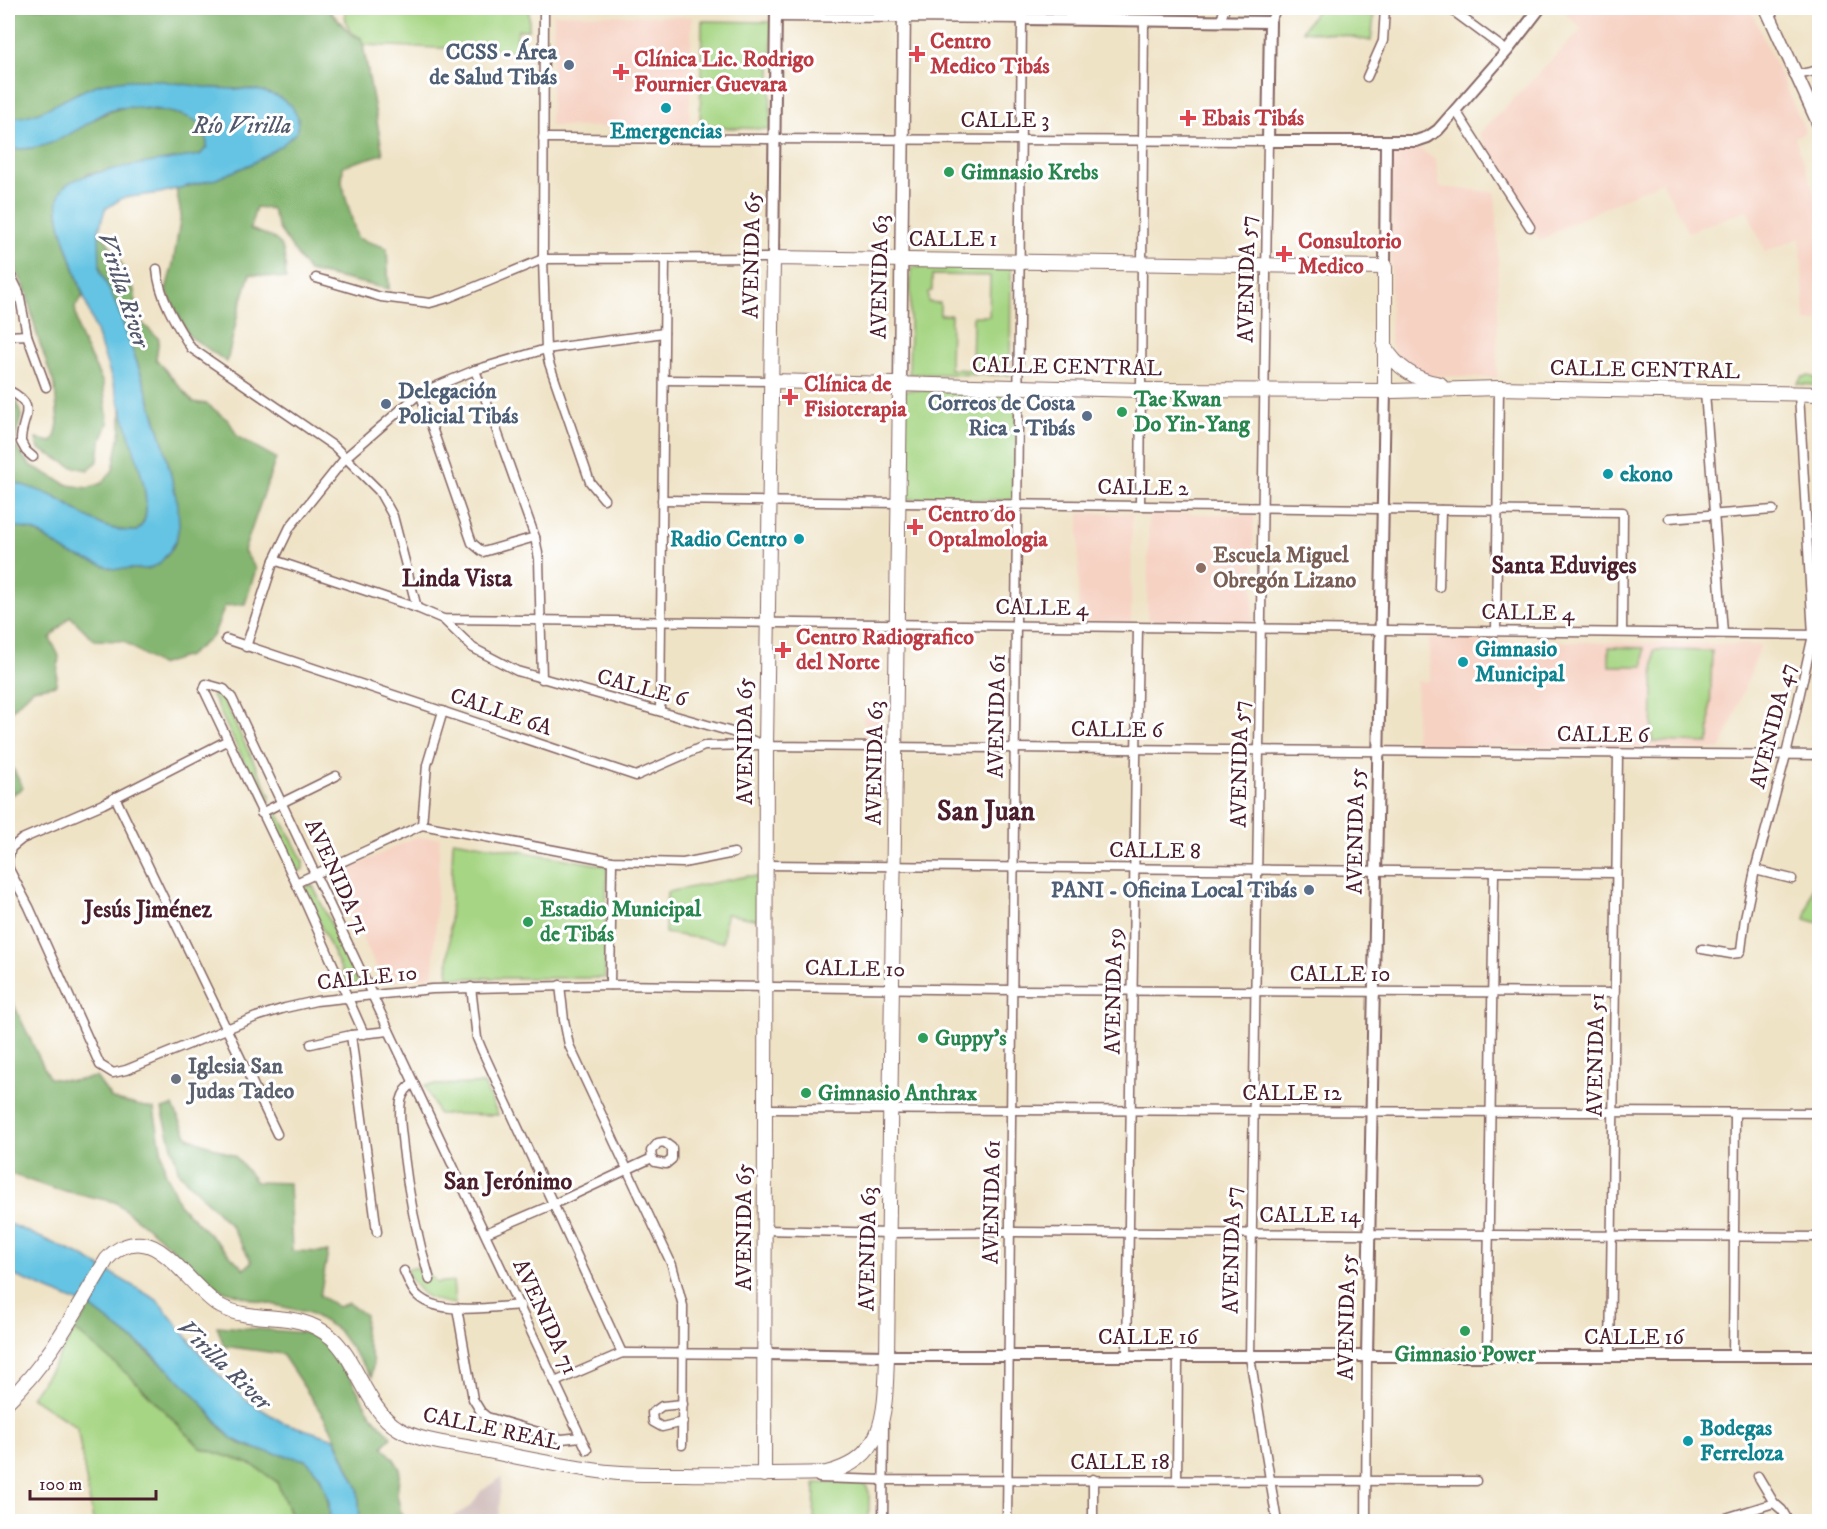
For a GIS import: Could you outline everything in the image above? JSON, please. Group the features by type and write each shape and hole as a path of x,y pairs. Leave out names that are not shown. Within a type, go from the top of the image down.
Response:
{"main road":[{"path":"1766,8 1818,120"},
{"name":"AVENIDA 63","path":"764,1475 826,1473 843,1468 859,1458 871,1445 880,1429 884,1411 887,1356 900,504 904,13"},
{"name":"CALLE 1","path":"773,258 1385,267"},
{"name":"AVENIDA 65","path":"764,1475 765,865 773,258"},
{"name":"AVENIDA 55","path":"1385,267 1385,391"},
{"name":"CALLE CENTRAL","path":"1384,346 1391,358 1414,376 1427,382 1469,388"},
{"name":"CALLE CENTRAL","path":"771,381 1141,390 1385,391 1499,388 1820,394"},
{"name":"CALLE REAL","path":"8,1401 40,1366 107,1258 116,1250 144,1244 169,1258 195,1286 220,1306 237,1313 304,1322 321,1330 334,1341 384,1417 399,1429 426,1438 600,1472 764,1475"}],"street":[{"path":"544,8 543,260 546,349 590,482 604,499"},
{"path":"1022,8 1022,19"},
{"path":"1220,22 1225,8"},
{"name":"AVENIDA 57","path":"1276,1521 1250,1357 1270,22 1277,8"},
{"path":"1367,77 1383,41 1385,8"},
{"path":"1449,8 1507,51"},
{"name":"CALLE 3","path":"543,138 1416,141 1438,130 1456,111 1540,8"},
{"path":"776,12 904,13 1022,19 1270,22"},
{"name":"AVENIDA 65","path":"773,258 776,12"},
{"name":"AVENIDA 61","path":"1007,1521 1022,19"},
{"path":"1140,506 1144,21"},
{"path":"1796,75 1820,70"},
{"path":"1456,111 1530,227"},
{"name":"AVENIDA 55","path":"1385,267 1386,142"},
{"name":"CALLE 1","path":"316,278 381,297 435,303 543,260 773,258"},
{"path":"660,711 665,259"},
{"path":"157,268 158,285 191,348 316,433 346,457 379,491 393,516 417,608"},
{"path":"8,270 19,292 25,314 27,335 46,387"},
{"path":"246,646 274,560 290,527 346,457 420,393 475,370 546,349 664,333"},
{"path":"8,336 27,335"},
{"path":"475,370 536,537 539,559 542,679"},
{"name":"CALLE CENTRAL","path":"664,380 771,381"},
{"path":"1497,631 1499,388"},
{"path":"8,390 22,399 26,405 28,414 21,442 33,457"},
{"name":"AVENIDA 55","path":"1366,1521 1371,1112 1385,391"},
{"path":"1705,392 1723,633"},
{"path":"420,393 472,543 483,552 536,537"},
{"name":"AVENIDA 47","path":"1702,950 1731,954 1739,953 1741,950 1755,870 1816,635 1799,394"},
{"name":"CALLE 2","path":"662,500 1623,512 1622,632"},
{"path":"1439,587 1441,510"},
{"path":"1669,518 1773,510"},
{"name":"CALLE 4","path":"274,560 417,608 442,619 1816,635"},
{"name":"CALLE 6","path":"442,619 473,648 517,671 732,732 766,746 1820,755"},
{"name":"AVENIDA 59","path":"1127,1357 1138,627"},
{"name":"CALLE 6A","path":"226,639 636,776 704,746 731,744 766,746"},
{"name":"AVENIDA 71","path":"364,1034 296,883 204,690 206,684 224,689 232,698 587,1450"},
{"path":"422,825 427,765 443,711"},
{"path":"731,744 732,732"},
{"path":"8,859 15,843 22,839 164,774 228,740"},
{"name":"AVENIDA 51","path":"1610,1357 1618,754"},
{"path":"261,813 336,776"},
{"path":"115,797 277,1134"},
{"path":"296,883 422,825 612,861 683,863 734,854"},
{"name":"CALLE 10","path":"8,859 9,869 29,907 100,1065 108,1071 118,1072 256,1017 285,1008 316,1001 432,989 560,985 765,985 1012,990 1614,993"},
{"path":"610,985 612,861"},
{"name":"CALLE 8","path":"765,865 1616,873"},
{"path":"1755,870 1792,879"},
{"path":"1487,1357 1494,872"},
{"path":"560,985 569,1045 672,1265 680,1288 683,1306 682,1445"},
{"path":"471,987 477,1038 622,1353"},
{"path":"311,1044 389,1030"},
{"path":"351,1035 377,1232"},
{"path":"414,1083 407,1088 402,1097 400,1112 407,1183 415,1226 430,1280"},
{"name":"CALLE 12","path":"765,1109 1820,1113"},
{"path":"1733,1356 1735,1113"},
{"path":"486,1233 652,1158"},
{"name":"CALLE 14","path":"765,1230 889,1233 1129,1232 1820,1237"},
{"path":"404,1271 420,1298 434,1304 478,1309 520,1305"},
{"path":"457,1308 473,1399 481,1413 557,1437 581,1437"},
{"name":"CALLE 16","path":"555,1382 622,1353 1009,1357 1820,1356"},
{"path":"1177,1480 1178,1357"},
{"path":"683,1404 657,1408 652,1413 653,1422 662,1427 683,1422"},
{"name":"AVENIDA 63","path":"883,1521 884,1411"},
{"name":"CALLE 18","path":"764,1475 884,1480 1476,1481"},
{"path":"1758,1476 1774,1503 1789,1521"},
{"path":"1093,1521 1094,1479"},
{"path":"1713,1521 1774,1503"}],"shaded area":[{"path":"1560,8 1750,8 1806,132 1795,137 1819,207 1819,321 1805,322 1800,238 1765,252 1747,210 1688,232 1662,181 1565,226 1540,241 1479,134 1582,29"},
{"name":"Clínica Lic. Rodrigo Fournier Guevara","path":"554,14 692,17 689,129 550,126"},
{"path":"1421,149 1436,161 1440,187 1495,192 1498,237 1497,378 1422,375 1399,360 1390,343 1392,150"},
{"path":"1079,513 1132,513 1131,622 1078,622"},
{"name":"Escuela Miguel Obregón Lizano","path":"1149,513 1254,515 1253,622 1147,620"},
{"path":"1429,639 1761,645 1721,749 1415,745 1417,681 1429,681"},
{"path":"863,714 882,714 882,723 863,724"},
{"path":"864,727 881,727 882,740 864,740"},
{"path":"440,837 433,976 383,982 334,877 413,838"},
{"path":"502,1477 498,1521 446,1521 471,1506 481,1491"}],"green space":[{"path":"8,8 327,8 351,34 361,38 363,45 383,154 343,166 342,183 357,238 387,248 389,289 308,271 279,229 272,209 256,207 250,229 271,237 281,245 285,258 286,279 250,274 227,362 188,335 166,290 181,215 176,189 216,179 253,163 258,90 211,88 79,92 47,110 21,119 8,118"},
{"path":"345,8 529,8 529,30 518,30 515,51 363,45 361,38 347,26"},
{"path":"1318,8 1345,8 1374,17 1371,41 1343,35 1302,31"},
{"path":"702,21 772,22 770,129 700,127"},
{"path":"125,107 164,111 194,120 204,129 207,147 201,155 87,174 57,209 83,296 75,307 79,334 103,383 108,424 100,443 98,461 88,470 73,467 39,449 36,439 52,442 56,434 58,423 55,387 37,335 26,291 8,252 8,149 27,147 48,140"},
{"path":"99,230 118,257 134,290 139,320 159,339 156,359 193,402 207,404 229,421 238,437 276,458 244,551 256,569 245,604 225,606 213,636 188,656 159,665 123,641 94,640 70,616 50,638 59,656 56,685 33,689 8,714 8,525 35,531 70,554 148,569 165,557 176,540 178,521 168,461 136,358 101,271"},
{"path":"911,267 1011,267 1010,375 909,374","holes":["932,275 990,276 989,316 973,316 972,370 950,369 951,315 940,315 940,303 928,302 928,292 932,291"]},
{"path":"1802,377 1815,378 1816,385 1797,384"},
{"path":"905,390 1018,392 1017,500 902,499"},
{"path":"8,397 17,402 21,416 14,445 30,465 68,485 88,488 102,483 113,470 121,429 121,406 141,472 146,498 145,519 137,531 113,529 94,521 51,495 8,480"},
{"path":"1609,647 1644,648 1644,666 1609,666"},
{"path":"1654,650 1712,651 1709,743 1652,741"},
{"path":"209,689 220,693 270,795 270,802 264,803"},
{"path":"8,759 23,788 8,797"},
{"path":"276,812 303,861 303,869 298,872 293,867 274,826 271,813"},
{"name":"Estadio Municipal de Tibás","path":"453,840 607,866 605,978 448,978"},
{"path":"1819,860 1820,923 1805,919"},
{"path":"748,876 761,877 760,920 726,914 723,942 665,933 667,892"},
{"path":"309,885 313,886 357,979 357,984 349,986 305,892 305,888"},
{"path":"11,999 49,1078 72,1081 96,1077 112,1099 154,1109 165,1171 179,1204 244,1269 252,1262 231,1226 179,1173 162,1109 173,1106 188,1137 235,1156 256,1182 289,1183 292,1251 328,1252 320,1296 338,1307 348,1303 365,1315 364,1333 373,1361 372,1377 337,1329 310,1313 219,1289 115,1202 51,1188 8,1173 8,1001"},
{"path":"484,1084 498,1115 438,1114 425,1085"},
{"path":"422,1267 437,1283 453,1281 455,1304 430,1298 415,1285 405,1269"},
{"path":"90,1307 180,1380 231,1438 249,1447 303,1459 309,1463 319,1476 325,1490 330,1521 293,1521 277,1482 251,1464 201,1448 132,1378 75,1330"},
{"path":"217,1326 306,1333 318,1338 337,1355 369,1411 391,1436 383,1447 400,1469 397,1495 403,1521 360,1521 358,1489 330,1426 282,1354 224,1346"},
{"path":"75,1329 132,1378 201,1448 251,1464 277,1482 293,1521 93,1521 77,1427 31,1397 53,1367"},
{"path":"815,1483 861,1483 866,1485 869,1492 869,1521 814,1522"}],"water":[{"name":"Río Virilla","path":"128,80 155,80 211,88 258,90 277,96 291,105 298,118 297,132 281,146 253,163 216,179 160,193 122,198 105,209 99,230 100,270 118,309 144,383 164,446 178,505 179,526 176,541 159,564 148,569 114,569 70,554 35,531 8,525 8,480 51,495 94,521 114,529 137,531 145,517 145,491 140,472 113,382 61,228 58,200 59,194 66,185 90,175 200,155 207,147 206,133 201,125 184,116 172,112 133,107 106,111 79,129 51,143 31,148 8,149 8,118 44,110 100,84"},
{"path":"8,1223 82,1256 157,1300 213,1369 248,1401 282,1422 335,1439 358,1489 360,1521 330,1521 329,1502 320,1476 306,1460 259,1450 232,1439 194,1394 150,1352 90,1307 8,1273"}],"place":[{"name":"Centro Medico Tibás","path":"917,54"},
{"name":"CCSS - Área de Salud Tibás","path":"569,65"},
{"name":"Clínica Lic. Rodrigo Fournier Guevara","path":"621,72"},
{"name":"Emergencias","path":"666,108"},
{"name":"Ebais Tibás","path":"1188,118"},
{"name":"Gimnasio Krebs","path":"949,172"},
{"name":"Consultorio Medico","path":"1284,254"},
{"name":"Clínica de Fisioterapia","path":"790,397"},
{"name":"Delegación Policial Tibás","path":"386,404"},
{"name":"Tae Kwan Do Yin-Yang","path":"1122,412"},
{"name":"Correos de Costa Rica - Tibás","path":"1087,416"},
{"name":"ekono","path":"1608,474"},
{"name":"Centro do Optalmologia","path":"915,527"},
{"name":"Radio Centro","path":"799,539"},
{"name":"Escuela Miguel Obregón Lizano","path":"1201,568"},
{"name":"Centro Radiografico del Norte","path":"783,650"},
{"name":"Gimnasio Municipal","path":"1463,662"},
{"name":"PANI - Oficina Local Tibás","path":"1309,890"},
{"name":"Estadio Municipal de Tibás","path":"528,922"},
{"name":"Guppy's","path":"923,1038"},
{"name":"Iglesia San Judas Tadeo","path":"176,1079"},
{"name":"Gimnasio Anthrax","path":"806,1093"},
{"name":"Gimnasio Power","path":"1465,1331"},
{"name":"Bodegas Ferreloza","path":"1688,1441"}],"district":[{"name":"Santa Eduviges","path":"1564,566"},
{"name":"Linda Vista","path":"457,579"},
{"name":"San Juan","path":"986,811"},
{"name":"Jesús Jiménez","path":"148,910"},
{"name":"San Jerónimo","path":"508,1182"}],"water label":[{"name":"Virilla River","path":"123,290"},
{"name":"Virilla River","path":"224,1365"}]}
